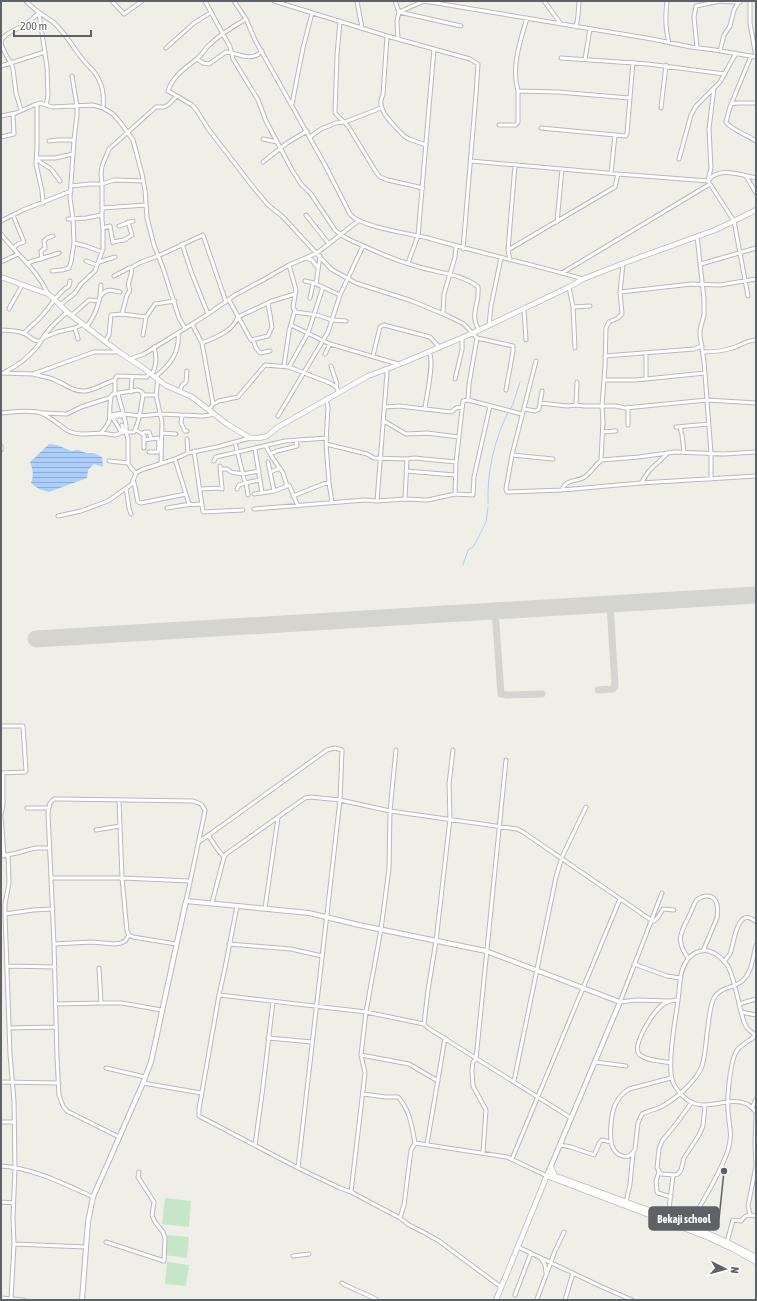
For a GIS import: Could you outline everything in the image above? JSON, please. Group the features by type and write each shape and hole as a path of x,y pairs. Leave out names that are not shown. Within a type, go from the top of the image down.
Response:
{"main road":[{"path":"1,277 48,294 69,313 119,352 165,385 192,397 228,424 250,438 259,438 267,436 278,427 368,376 440,348 489,326 524,310 582,279 697,236 756,210"},
{"path":"551,1166 554,1177"},
{"path":"496,1300 547,1175 727,1242 756,1257"},
{"path":"544,1182 554,1177"},
{"path":"608,1197 626,1202 668,1218 733,1249 756,1262"}],"street":[{"path":"26,1 39,14 59,28 84,61 96,74 102,92 103,108"},
{"path":"112,1 124,14 140,2"},
{"path":"205,1 232,52 233,59 258,100 266,122 299,181 311,194 335,230 341,235 363,246 395,259 450,275 478,287 474,323 479,330"},
{"path":"234,1 246,19 354,219 463,249 582,279"},
{"path":"274,1 387,36 470,59 478,64 463,249"},
{"path":"356,1 362,28"},
{"path":"395,1 399,12 397,21 398,38"},
{"path":"399,12 424,1 756,57 750,24 750,1"},
{"path":"544,1 561,24"},
{"path":"576,27 579,1"},
{"path":"667,1 665,20 666,33 669,43"},
{"path":"697,48 694,17 696,6 720,1 741,1"},
{"path":"720,50 724,35 730,26 736,4 741,1"},
{"path":"399,12 462,26"},
{"path":"166,48 194,23 210,13"},
{"path":"292,104 303,48 312,13"},
{"path":"21,110 16,93 12,63 4,52 1,44 2,40 12,30 24,26 39,14"},
{"path":"39,14 47,67 48,96 46,105"},
{"path":"499,125 516,125 518,122 516,64 518,49 527,18"},
{"path":"246,19 231,27 207,48 170,84 168,91 192,105 209,130 253,187 331,269 374,289 412,301 464,324 477,338 513,346 506,390"},
{"path":"340,22 335,113 345,122 380,177 423,188"},
{"path":"585,59 590,29"},
{"path":"387,36 383,95 380,102 381,108 404,136 426,145"},
{"path":"408,263 418,236 434,49"},
{"path":"197,59 203,63 209,64 226,52 232,52 248,58 258,55 262,51"},
{"path":"1,66 45,52"},
{"path":"679,159 691,115 696,106 720,82 736,53"},
{"path":"751,56 731,104 726,122 728,125 756,141"},
{"path":"561,58 666,65 725,74"},
{"path":"541,128 626,136 633,62"},
{"path":"662,108 666,65"},
{"path":"52,271 69,268 74,243 70,191 77,106 72,76"},
{"path":"714,88 710,129 710,168 708,182 734,221 748,296"},
{"path":"518,91 558,92 630,98"},
{"path":"60,304 75,293 94,271 102,252 104,241 101,174 102,166 109,149 156,107 164,107 168,105 177,96"},
{"path":"731,104 756,103"},
{"path":"37,104 37,172 43,202"},
{"path":"1,116 13,114 37,104 52,107 93,105 103,108 112,114 128,132 135,146 143,182 147,218 158,256 185,328"},
{"path":"310,137 321,128 336,123 345,122 381,108"},
{"path":"1,138 14,134 13,114"},
{"path":"263,162 307,131"},
{"path":"611,173 615,135"},
{"path":"49,141 74,140"},
{"path":"263,140 277,142"},
{"path":"37,158 55,158 73,154"},
{"path":"37,158 40,162 51,169 60,181"},
{"path":"471,160 708,182"},
{"path":"510,260 508,250 515,165"},
{"path":"557,222 562,169"},
{"path":"562,273 708,182 710,176 718,173 734,173 756,178"},
{"path":"508,250 615,187 618,174"},
{"path":"746,176 756,193"},
{"path":"71,186 102,184 114,180 143,182"},
{"path":"1,220 70,191"},
{"path":"102,208 146,206"},
{"path":"13,215 24,242 13,248"},
{"path":"68,219 102,215"},
{"path":"306,215 329,244"},
{"path":"119,226 133,221"},
{"path":"130,359 144,354 178,333 227,301 235,294 289,265 317,253 358,221"},
{"path":"103,228 110,226 113,243 124,240 132,235 128,222"},
{"path":"1,234 39,278 48,294"},
{"path":"114,276 139,263 204,235 227,301 260,353 270,352"},
{"path":"42,259 41,251 44,248 44,241 53,236"},
{"path":"697,236 703,284 704,315 700,330 709,424 711,479"},
{"path":"74,243 102,252"},
{"path":"182,244 208,314"},
{"path":"278,416 309,365 317,348 328,332 340,295 363,246"},
{"path":"442,314 444,294 455,257 456,247"},
{"path":"701,264 756,248"},
{"path":"27,263 59,253"},
{"path":"1,262 18,254"},
{"path":"310,298 315,283 320,256"},
{"path":"86,261 98,263 115,257"},
{"path":"305,258 312,260 318,269"},
{"path":"489,326 490,306 501,258"},
{"path":"602,460 600,460 605,335 607,324 622,314 620,292 624,263"},
{"path":"284,366 295,310 293,307 295,287 289,265"},
{"path":"122,314 127,295 130,290 128,282 133,270 131,268"},
{"path":"620,292 674,285 720,285 756,279"},
{"path":"24,333 44,314 54,299 69,286 70,281"},
{"path":"305,281 315,283 340,295"},
{"path":"10,309 22,284"},
{"path":"43,338 57,332 85,325 94,314 99,300 101,285"},
{"path":"569,287 573,307 573,332 575,348"},
{"path":"289,367 308,334 323,288"},
{"path":"99,300 104,292 109,290 120,292"},
{"path":"202,343 231,328 235,324 238,317 287,295 295,294"},
{"path":"1,372 6,372 20,364 38,346 46,332 69,313 89,300 99,300"},
{"path":"143,335 146,317 155,304 175,301"},
{"path":"253,340 268,336 272,327 268,303"},
{"path":"573,307 590,306"},
{"path":"295,310 296,312 315,314 332,320 346,321"},
{"path":"524,310 526,340"},
{"path":"105,341 109,335 111,315 122,314 146,317"},
{"path":"192,324 202,343 213,404"},
{"path":"291,325 330,344 400,364"},
{"path":"373,356 380,327 384,325 430,337 440,348"},
{"path":"75,328 78,339"},
{"path":"1,330 24,333 33,340 37,342 40,341"},
{"path":"1,372 34,374 48,377 68,388 86,391 115,380 117,376 153,376 166,366 176,353 178,333"},
{"path":"455,379 462,350 462,338"},
{"path":"468,400 469,384 477,338"},
{"path":"703,352 733,348 748,341 756,340"},
{"path":"325,354 330,344"},
{"path":"605,356 694,349 702,346"},
{"path":"154,347 156,366 153,376 162,422 161,463"},
{"path":"34,374 94,352 119,352"},
{"path":"425,409 431,371 432,356 429,352"},
{"path":"646,353 646,379"},
{"path":"285,361 291,362"},
{"path":"536,361 512,455 506,489 508,492 562,490 641,483 756,476"},
{"path":"209,410 213,404 219,401 238,397 265,365 289,367 336,387"},
{"path":"330,366 339,392"},
{"path":"377,502 385,407 386,369"},
{"path":"180,391 182,385 186,382 187,371"},
{"path":"604,380 623,381 705,373"},
{"path":"131,392 132,377"},
{"path":"101,433 107,427 111,417 115,380"},
{"path":"576,404 577,382"},
{"path":"1,413 24,411 67,414 81,407 114,395 141,391 144,395 156,395"},
{"path":"524,409 535,411 539,409 542,391"},
{"path":"114,395 124,415 127,429 124,432"},
{"path":"40,413 72,432 115,435 124,432 132,433 136,430 144,395"},
{"path":"326,399 328,407 326,444 332,502"},
{"path":"455,494 458,437 463,402 468,400 522,414"},
{"path":"540,403 567,406 576,404 585,406 628,407 707,400 756,403"},
{"path":"121,407 125,406 125,404"},
{"path":"385,407 399,406 451,412 456,408 462,407"},
{"path":"254,509 365,500 377,502 405,499 428,500 455,494 473,495 475,472 490,406"},
{"path":"628,407 628,425"},
{"path":"111,417 124,415 140,416 161,414 210,416 213,413"},
{"path":"182,415 181,423 185,431 187,431"},
{"path":"111,417 116,425 124,432"},
{"path":"384,421 406,434 427,433 458,437"},
{"path":"676,427 709,424"},
{"path":"122,425 128,439 128,463 136,473"},
{"path":"680,427 684,452"},
{"path":"136,430 143,433 149,432 151,438"},
{"path":"602,432 616,431"},
{"path":"143,433 144,448"},
{"path":"162,433 176,434"},
{"path":"144,440 158,438 158,452 149,452"},
{"path":"58,516 82,511 108,501 132,484 136,473 141,470 176,459 194,451 217,448 250,438"},
{"path":"214,461 216,458 285,441 327,438"},
{"path":"187,439 188,453"},
{"path":"270,454 297,446 296,440"},
{"path":"236,442 248,495"},
{"path":"326,444 367,454 374,458 414,458 456,462"},
{"path":"266,446 283,473 287,486 289,486 298,506"},
{"path":"254,449 262,493"},
{"path":"194,451 203,512 243,510"},
{"path":"562,490 564,485 569,481 586,476 602,460 684,452 724,454 756,452"},
{"path":"641,483 649,471 668,453"},
{"path":"512,455 553,458"},
{"path":"176,459 189,504"},
{"path":"405,499 407,459"},
{"path":"109,461 128,463"},
{"path":"268,462 274,491"},
{"path":"200,490 222,489 220,468 227,468 231,472 243,474 259,471"},
{"path":"270,472 280,468"},
{"path":"406,471 455,475"},
{"path":"133,480 136,488 137,500 141,503 186,494"},
{"path":"237,489 246,482 260,480"},
{"path":"293,496 323,484 330,483"},
{"path":"254,494 274,491 287,486"},
{"path":"126,488 131,514"},
{"path":"167,508 189,504 202,504"},
{"path":"1,726 23,726 26,761 25,772 2,773 2,856 35,848 50,848"},
{"path":"199,842 327,750 335,748 342,750 340,800 298,1168"},
{"path":"351,1192 365,1074 361,1055 366,1012 381,929 389,869 390,811 396,750"},
{"path":"424,1024 436,940 450,819 449,784 453,750"},
{"path":"483,1153 486,1110 474,1086 472,1070 473,1062 476,1059 506,760"},
{"path":"212,903 224,857 228,852 305,798 310,797 340,800 390,811 518,829 562,858 651,922"},
{"path":"82,1300 88,1222 93,1198 143,1083 150,1062 205,810 203,805 198,802 54,799 48,808 59,1095 63,1106 67,1111 119,1137"},
{"path":"54,944 92,942 114,944 126,941 129,935 126,927 122,878 119,800"},
{"path":"514,1081 556,877 562,858 586,807"},
{"path":"27,808 48,808"},
{"path":"265,908 278,818"},
{"path":"96,830 120,826"},
{"path":"208,835 224,857"},
{"path":"8,855 9,883 4,898 15,1168 13,1203 14,1244 11,1299"},
{"path":"51,878 122,878 190,881"},
{"path":"415,1143 483,1153 512,1159 547,1175 620,1002 662,893"},
{"path":"688,958 683,951 680,934 698,899 703,896 709,896 713,897 716,901 718,913 703,951"},
{"path":"512,1159 620,899"},
{"path":"186,901 294,910 486,951 620,1002 636,1000 678,1000"},
{"path":"237,906 201,1093 199,1116 298,1168 351,1192 400,1218 409,1225 439,1241 501,1287"},
{"path":"5,914 53,909"},
{"path":"651,922 658,918 663,909 674,910"},
{"path":"724,962 730,954 739,923 743,919 747,918 756,922"},
{"path":"129,935 176,944"},
{"path":"229,944 291,949 322,956"},
{"path":"626,1202 640,1115 664,1106 698,1075 701,1068 713,999 719,991 739,984 747,976 756,945"},
{"path":"688,1227 722,1165 727,1152 731,1136 727,1103 729,1081 736,1052 756,1036 747,1028 728,966 714,953 703,951 691,955 684,965 678,1000 671,1063 671,1078 674,1086 680,1093 692,1102 701,1105 705,1105 727,1103 738,1102 745,1103 756,1113 756,1166 748,1206 750,1214"},
{"path":"1,960 6,960"},
{"path":"634,964 667,976 681,978"},
{"path":"7,966 55,967"},
{"path":"99,968 100,1003"},
{"path":"219,995 366,1012 424,1024 476,1059 514,1081 571,1118"},
{"path":"739,1004 756,999"},
{"path":"255,1145 273,1001"},
{"path":"670,1001 661,1006 654,1013 647,1024 637,1049 641,1056 645,1058 671,1063"},
{"path":"56,1004 132,1004 161,1010"},
{"path":"741,1012 756,1015"},
{"path":"9,1028 56,1027"},
{"path":"268,1038 312,1042"},
{"path":"428,1144 445,1038"},
{"path":"361,1055 409,1064 438,1081"},
{"path":"595,1062 626,1066"},
{"path":"106,1068 145,1077"},
{"path":"633,1153 629,1156 622,1156 614,1149 611,1142 612,1118 615,1104 623,1093 636,1087 671,1078"},
{"path":"1,1082 58,1082"},
{"path":"143,1083 201,1093"},
{"path":"363,1094 398,1097 408,1112 415,1143 411,1150 404,1205 400,1218"},
{"path":"752,1108 756,1099"},
{"path":"671,1197 657,1192 656,1181 659,1172 657,1168 657,1160 659,1148 662,1140 692,1102"},
{"path":"659,1172 661,1174 673,1175 678,1174 681,1170 687,1152 699,1135 703,1126 705,1105"},
{"path":"1,1122 14,1122"},
{"path":"560,1145 594,1155 602,1140 611,1142"},
{"path":"1,1166 31,1172 63,1184 93,1198"},
{"path":"106,1242 164,1261 165,1238 163,1232 155,1222 152,1215 154,1202 138,1177 139,1172"},
{"path":"668,1218 673,1175"},
{"path":"1,1202 13,1203"},
{"path":"727,1242 732,1221 741,1221 745,1216 750,1214 756,1216"},
{"path":"537,1299 555,1251 564,1232"},
{"path":"14,1244 86,1247"},
{"path":"518,1247 632,1300"},
{"path":"515,1295 531,1253"},
{"path":"293,1256 308,1254"},
{"path":"541,1258 545,1265 546,1274"},
{"path":"565,1300 573,1273"},
{"path":"342,1283 353,1290 371,1296 377,1300"},
{"path":"1,1298 24,1300"}],"green space":[{"path":"165,1198 191,1201 189,1227 162,1224"},
{"path":"167,1235 189,1237 187,1258 165,1255"},
{"path":"167,1262 189,1265 186,1286 165,1284"}],"water":[{"path":"49,444 57,445 71,451 78,450 86,453 94,453 102,457 103,467 94,464 88,470 87,478 49,492 39,489 31,483 33,472 30,462"}],"waterway":[{"path":"510,410 520,382"},
{"path":"488,503 492,457 508,412"},
{"path":"463,565 468,550 473,547 486,522 488,508"}],"taxiway":[{"path":"598,690 613,689 615,686 610,604"},
{"path":"495,611 501,694 542,694"}],"runway":[{"path":"36,639 756,595"}],"place":[{"name":"Bekaji school","path":"724,1171"}]}
